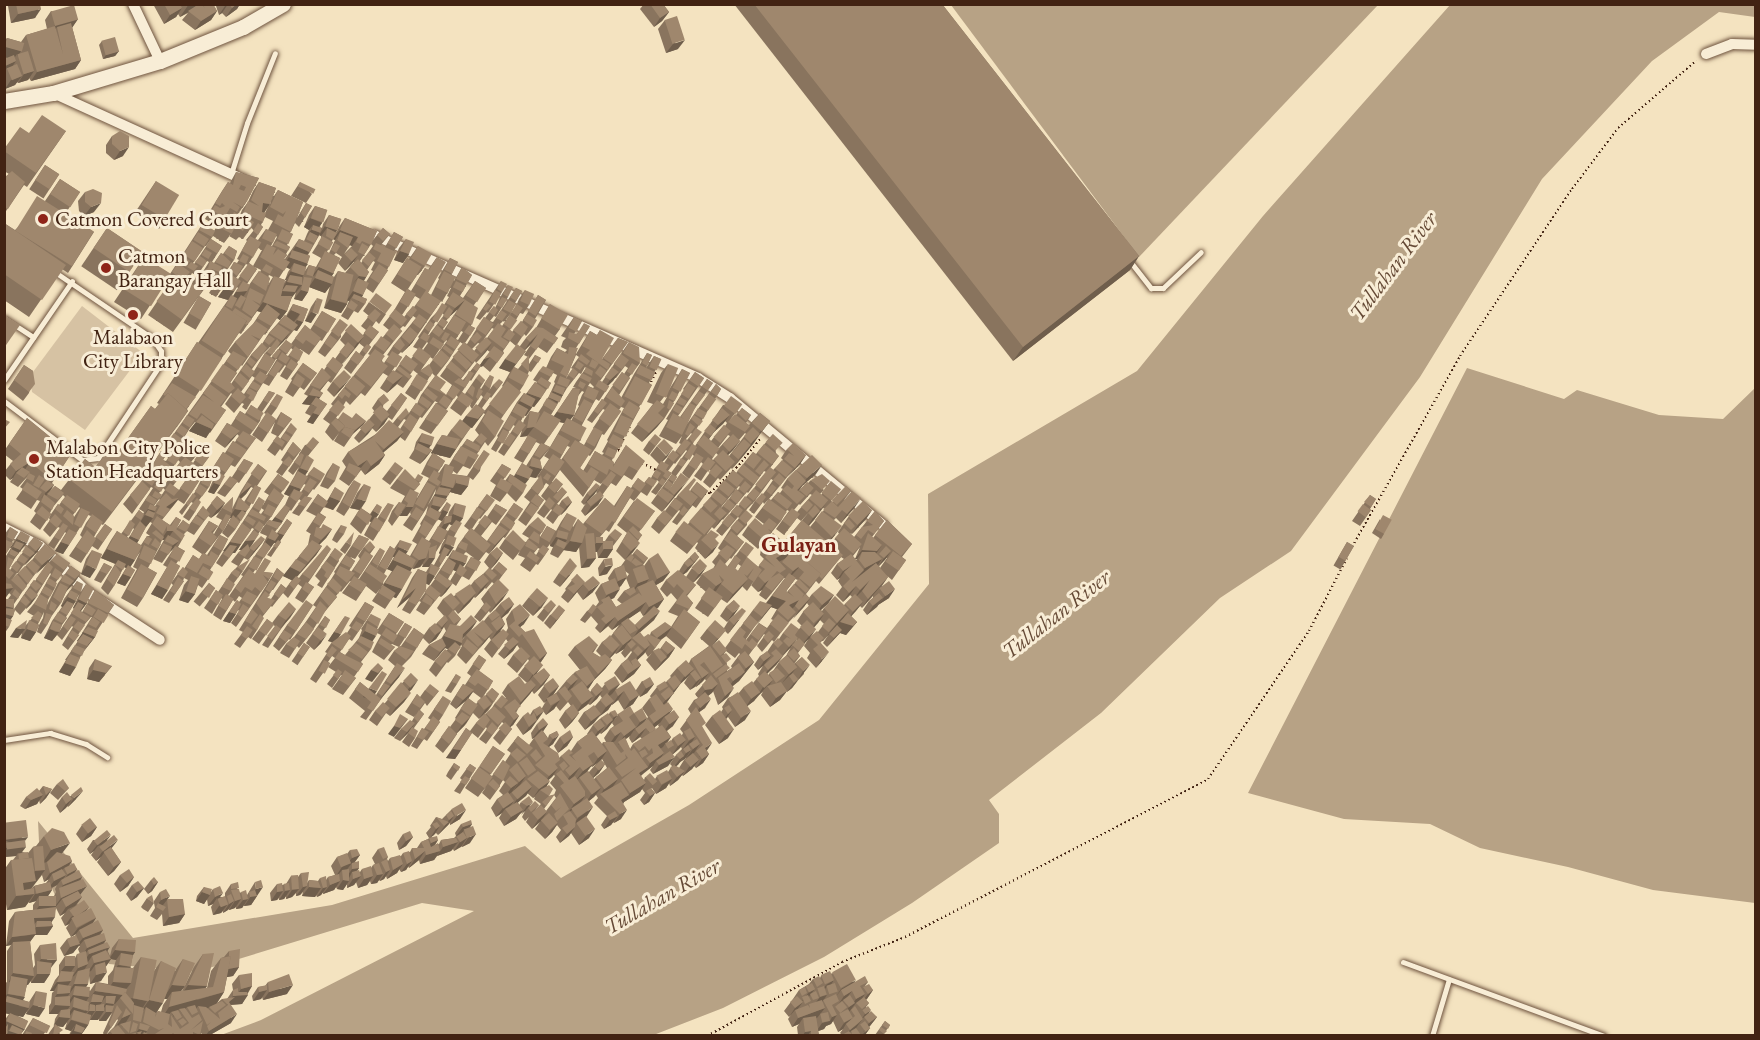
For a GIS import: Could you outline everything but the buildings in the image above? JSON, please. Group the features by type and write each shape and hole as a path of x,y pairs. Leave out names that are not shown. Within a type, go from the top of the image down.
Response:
{"main road":[{"path":"4,101 53,93 160,61 243,27 283,4"}],"street":[{"path":"133,4 160,61"},
{"path":"1706,54 1732,44 1755,45"},
{"path":"53,93 253,184"},
{"path":"363,230 661,361 730,398 883,525"},
{"path":"4,528 40,546 87,592 160,640"}],"lane":[{"path":"231,174 247,123 275,53"},
{"path":"1122,250 1151,288 1163,288 1201,252"},
{"path":"4,401 82,460 98,458 161,363 161,351 152,338 72,281 52,270"},
{"path":"4,380 72,281"},
{"path":"4,318 33,337"},
{"path":"4,740 50,733 86,744 107,757"},
{"path":"1403,962 1604,1035"},
{"path":"1432,1035 1449,979"}],"path":[{"path":"707,1035 842,962 905,937 1208,779 1309,631 1392,471 1525,256 1618,128 1706,54"},
{"path":"647,391 661,361"},
{"path":"629,456 618,450 633,421"},
{"path":"702,494 710,492 739,465 769,429"},
{"path":"639,461 660,472"}],"shaded area":[{"path":"82,306 143,353 85,430 32,392 30,376"}],"water":[{"path":"951,5 1378,5 1139,257"},
{"name":"Tullahan River","path":"1450,5 1755,5 1755,17 1719,12 1652,61 1542,179 1420,377 1291,551 1220,598 1101,713 989,800 999,814 999,843 912,903 824,957 723,1008 651,1036 221,1035 261,1020 474,911 422,903 196,972 109,964 62,910 40,863 38,821 133,938 332,905 525,846 561,878 689,805 819,720 929,584 928,494 1137,371 1263,216"},
{"path":"1467,368 1564,399 1577,390 1659,415 1723,419 1755,388 1755,903 1653,890 1568,867 1480,848 1430,824 1344,819 1248,793"}],"place":[{"name":"Catmon Covered Court","path":"43,219"},
{"name":"Catmon Barangay Hall","path":"106,268"},
{"name":"Malabaon City Library","path":"133,315"},
{"name":"Malabon City Police Station Headquarters","path":"34,459"}],"district":[{"name":"Gulayan","path":"799,545"}]}
